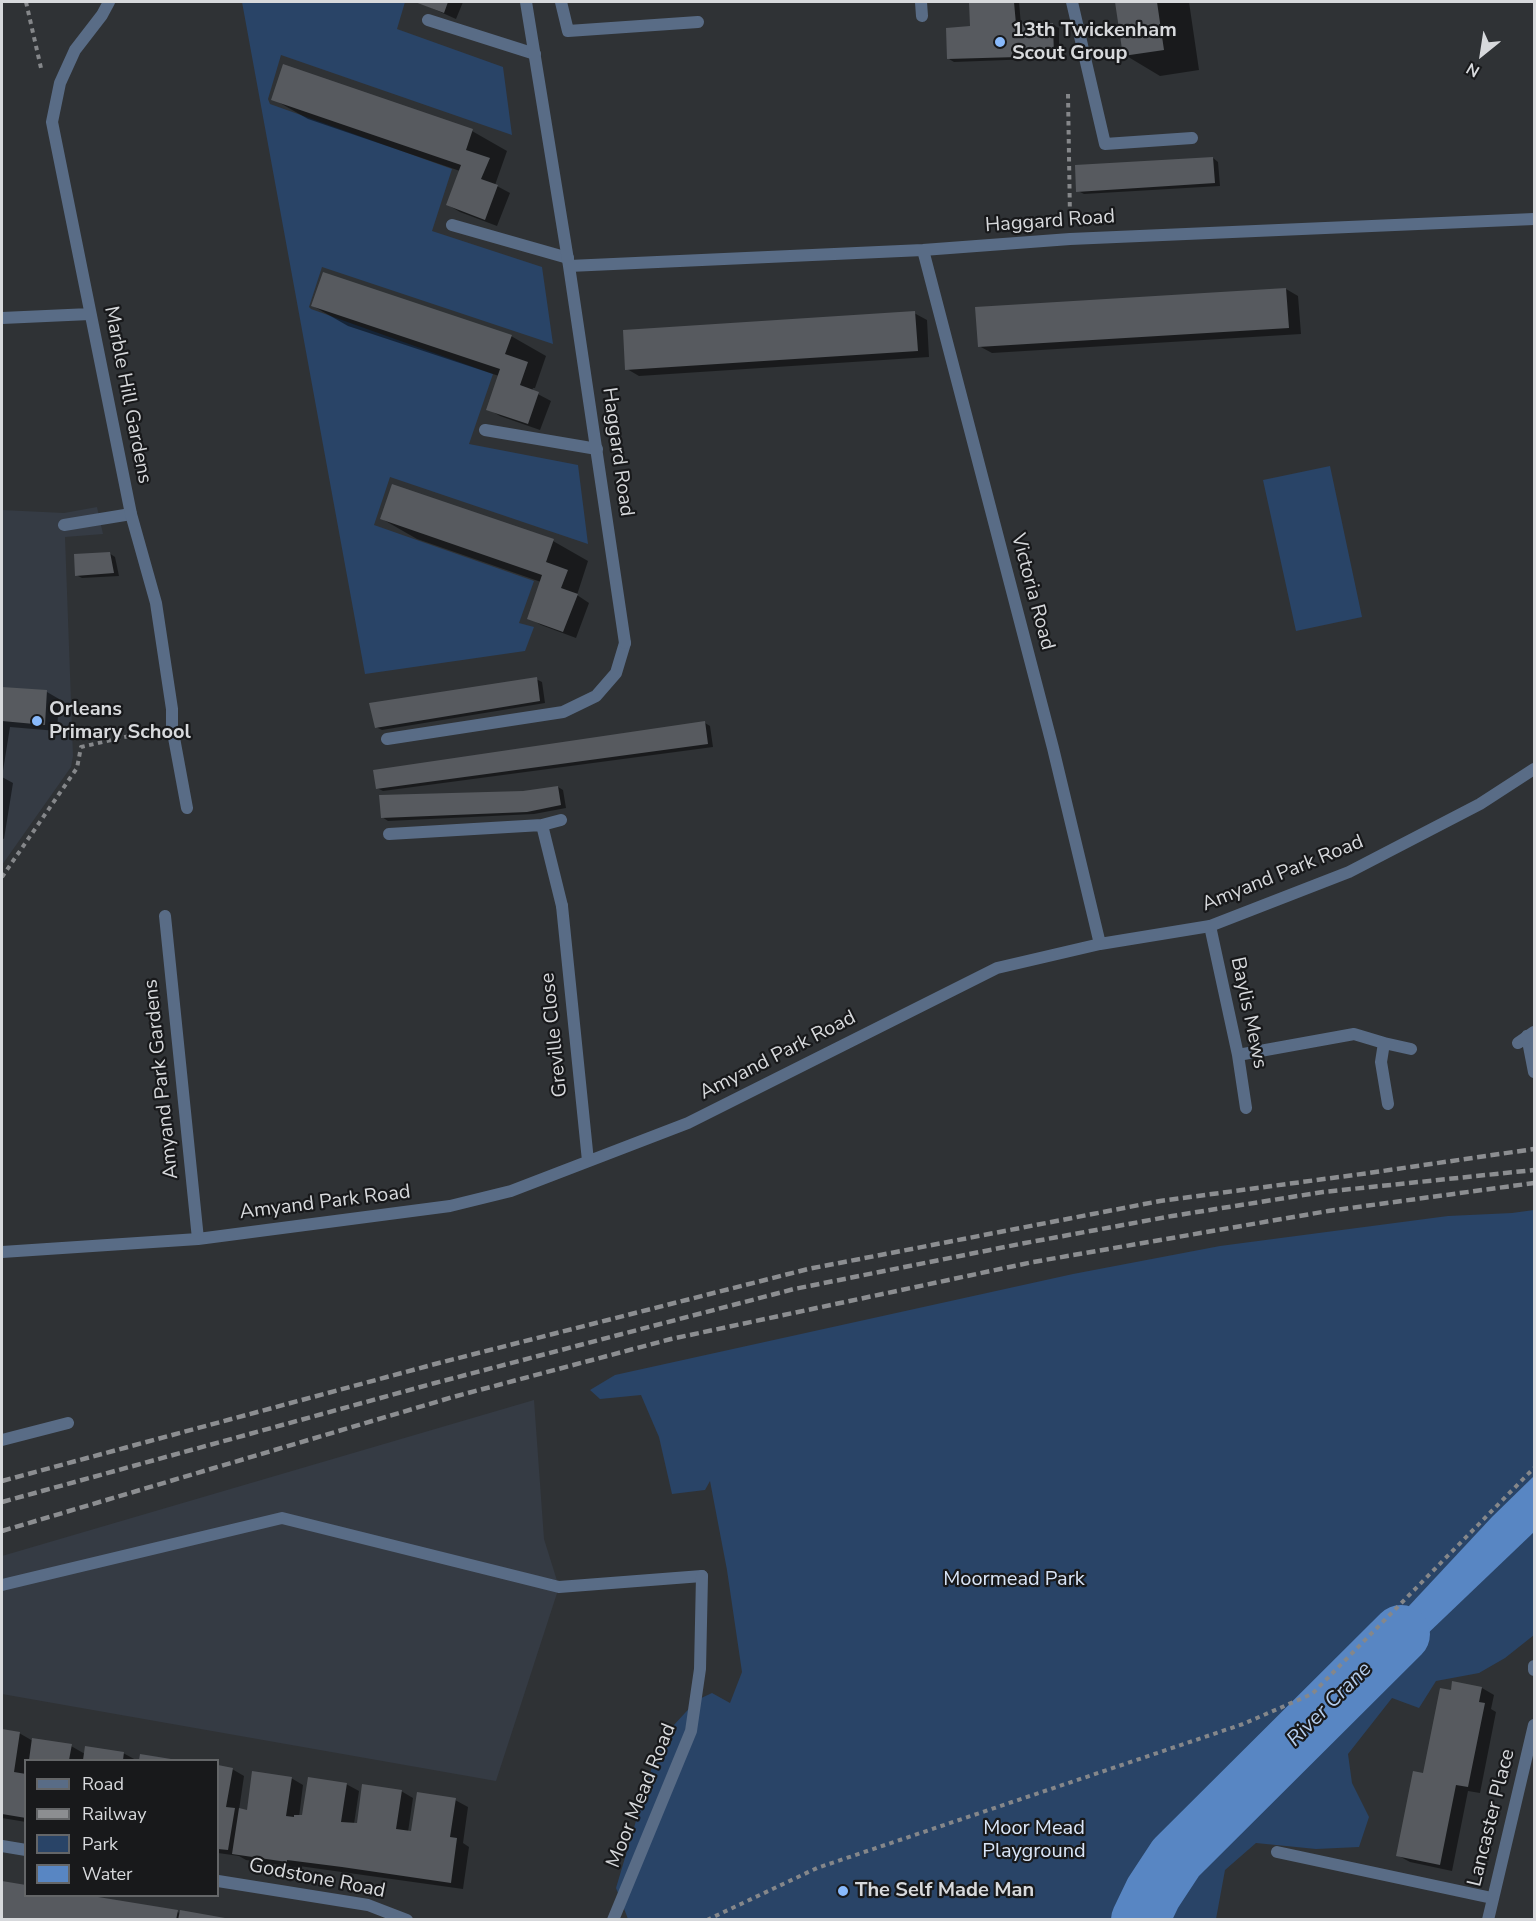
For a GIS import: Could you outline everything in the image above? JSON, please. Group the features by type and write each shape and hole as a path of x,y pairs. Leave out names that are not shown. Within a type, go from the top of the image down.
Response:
{"street":[{"name":"Marble Hill Gardens","path":"109,2 102,15 75,50 60,83 52,122 131,514 156,603 172,709 172,727 187,808"},
{"name":"Haggard Road","path":"387,739 563,712 596,696 616,673 625,643 597,449 526,2"},
{"path":"561,2 568,31 698,22"},
{"path":"921,2 922,16"},
{"path":"1072,2 1105,144 1192,138"},
{"path":"428,20 535,54"},
{"name":"Haggard Road","path":"568,262 923,250 1070,239 1534,219"},
{"path":"452,225 568,262"},
{"name":"Victoria Road","path":"923,250 1053,748 1100,944"},
{"path":"2,318 90,314"},
{"path":"485,430 597,449"},
{"path":"64,525 131,514"},
{"name":"Amyand Park Road","path":"2,1252 198,1239 450,1206 511,1191 688,1124 997,968 1100,944 1210,926 1349,872 1480,804 1534,770"},
{"path":"389,834 542,825 561,820"},
{"name":"Greville Close","path":"542,825 561,906 588,1161"},
{"name":"Amyand Park Gardens","path":"165,916 198,1239"},
{"name":"Baylis Mews","path":"1210,926 1238,1055 1246,1108"},
{"path":"1238,1055 1354,1034 1412,1049"},
{"path":"1527,1037 1534,1072"},
{"path":"1384,1043 1381,1062 1388,1104"},
{"path":"2,1440 68,1423"},
{"name":"Moor Mead Road","path":"2,1585 282,1518 560,1587 702,1576 700,1669 691,1731 613,1920"},
{"name":"Lancaster Place","path":"1488,1920 1534,1725"},
{"path":"2,1846 24,1850"},
{"path":"1277,1852 1492,1898"},
{"name":"Godstone Road","path":"219,1881 368,1905 408,1920"}],"path":[{"path":"26,2 43,78"},
{"path":"1068,84 1070,239"},
{"path":"2,877 77,768 81,747 172,727"},
{"path":"707,1920 817,1868 1243,1724 1312,1694 1534,1468"}],"shaded area":[{"name":"Orleans Primary School","path":"97,507 103,534 65,537 73,756 71,767 2,865 2,510 64,513"},
{"path":"534,1400 544,1539 559,1587 496,1781 2,1694 2,1556"}],"green space":[{"path":"242,2 405,2 397,29 503,67 512,135 281,55 268,99 270,104 452,169 432,231 542,267 553,344 322,267 309,307 493,374 469,444 578,465 588,544 390,477 374,525 534,581 519,623 534,627 525,651 365,674"},
{"path":"1330,466 1362,617 1296,631 1263,480"},
{"name":"Moormead Park","path":"1534,1210 1534,1635 1505,1658 1479,1673 1436,1681 1419,1708 1392,1698 1348,1754 1352,1783 1369,1817 1359,1847 1316,1849 1256,1843 1225,1870 1216,1919 628,1919 616,1888 660,1740 697,1700 712,1693 730,1703 742,1672 727,1570 710,1481 705,1490 672,1494 659,1437 641,1395 600,1399 590,1390 615,1375 1073,1274 1220,1246 1448,1216"}],"water":[{"path":"1534,1476 1534,1532 1356,1702 1338,1682 1492,1517"}],"building":[{"path":"415,2 448,2 444,13"},
{"name":"13th Twickenham Scout Group","path":"969,2 1014,2 1016,24 1053,23 1054,56 947,59 946,28 970,26"},
{"path":"1115,2 1157,2 1164,50 1123,56"},
{"path":"283,64 473,129 466,150 490,158 481,179 498,185 485,220 446,205 461,165 271,100"},
{"path":"1213,157 1215,183 1076,192 1075,165"},
{"path":"323,272 512,335 505,354 528,362 520,385 539,392 528,424 486,410 500,369 311,306"},
{"path":"1286,288 1289,328 978,347 975,307"},
{"path":"915,311 918,351 625,370 623,330"},
{"path":"392,484 554,539 546,562 568,570 561,588 578,594 563,632 527,619 542,575 380,519"},
{"path":"110,552 114,573 75,576 74,554"},
{"path":"537,677 540,701 375,728 369,703"},
{"path":"2,687 47,690 45,725 2,721"},
{"path":"705,721 708,744 376,789 373,770"},
{"path":"558,786 561,805 527,812 381,818 379,795 523,791"},
{"path":"1452,1681 1482,1687 1479,1702 1485,1703 1468,1787 1456,1785 1440,1865 1396,1856 1413,1771 1423,1773 1440,1688 1451,1690"},
{"path":"2,1729 20,1732 14,1772 24,1774 24,1818 2,1814"},
{"path":"32,1738 72,1744 69,1759 29,1759"},
{"path":"85,1746 124,1752 123,1759 83,1759"},
{"path":"140,1754 171,1759 139,1759"},
{"path":"219,1765 233,1768 226,1807 235,1808 228,1850 219,1849"},
{"path":"252,1771 292,1777 286,1816 302,1815 308,1777 347,1783 341,1822 357,1823 362,1784 402,1790 396,1829 411,1831 417,1792 456,1798 450,1837 457,1838 451,1883 232,1854 239,1808 247,1810"},
{"path":"2,1881 24,1885 24,1897 98,1897 178,1910 176,1920 2,1920"},
{"path":"180,1910 225,1918 225,1920 178,1920"}],"waterway":[{"name":"River Crane","path":"1140,1920 1153,1893 1176,1858 1401,1634"}],"railway":[{"path":"2,1481 435,1364 808,1269 1160,1201 1534,1149"},
{"path":"2,1502 435,1383 794,1289 1172,1216 1323,1192 1534,1170"},
{"path":"2,1531 453,1397 671,1339 1033,1262 1328,1211 1534,1183"}],"place":[{"name":"13th Twickenham Scout Group","path":"1000,42"},
{"name":"Orleans Primary School","path":"37,721"},
{"name":"The Self Made Man","path":"843,1891"}],"park label":[{"name":"Moor Mead Playground","path":"1034,1840"}]}
